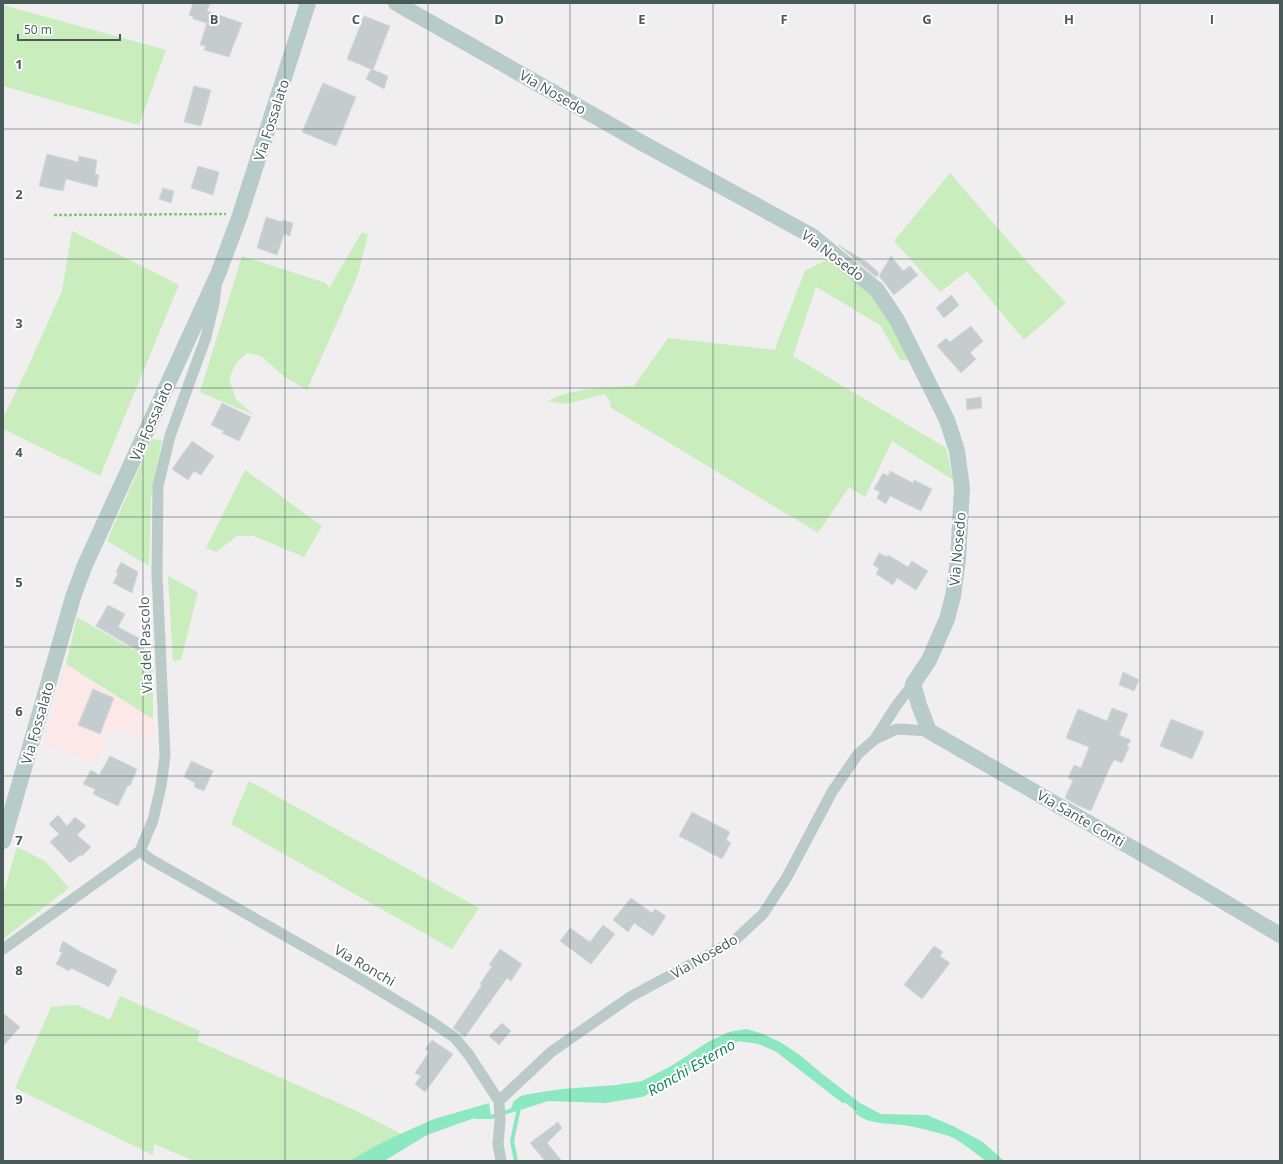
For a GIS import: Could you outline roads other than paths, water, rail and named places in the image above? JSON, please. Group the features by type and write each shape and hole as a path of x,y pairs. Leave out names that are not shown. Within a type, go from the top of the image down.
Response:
{"street":[{"name":"Via Fossalato","path":"3,841 74,594 92,551 218,274 239,218 308,3"},
{"name":"Via Nosedo","path":"396,3 644,144 812,236 877,290 897,320 948,420 957,451 962,488 958,560 954,596 947,619 929,660 896,706 875,739 858,754 832,792 787,877 763,914 734,941 630,998 551,1052 499,1102"},
{"name":"Via del Pascolo","path":"140,851 153,820 161,786 165,756 157,574 158,486 170,436 206,337 214,303 218,274"},
{"path":"913,684 919,705 929,730"},
{"name":"Via Sante Conti","path":"875,739 896,729 929,730 1280,935"},
{"path":"3,949 140,851"},
{"name":"Via Ronchi","path":"140,851 150,859 349,972 432,1022 455,1038 469,1055 499,1102 500,1121 498,1144 501,1161"}],"water":[{"path":"747,1029 763,1034 780,1042 800,1055 860,1103 881,1114 927,1115 953,1126 983,1142 1004,1161 989,1161 956,1137 913,1124 888,1123 861,1115 777,1050 759,1042 738,1039 642,1095 605,1101 548,1099 510,1111 514,1101 521,1096 529,1094 642,1081 671,1066 708,1042 729,1032"},
{"path":"489,1103 491,1117 480,1116 427,1135 384,1161 349,1161 389,1139 434,1119"}],"waterway":[{"name":"Ronchi Esterno","path":"476,1117 491,1117 548,1099 605,1101 642,1095 738,1039 759,1042 777,1050 843,1101"},
{"path":"516,1161 512,1141 519,1108"},
{"name":"Ronchi Esterno","path":"858,1113 864,1117 878,1121 908,1124 952,1135 989,1161"}]}
